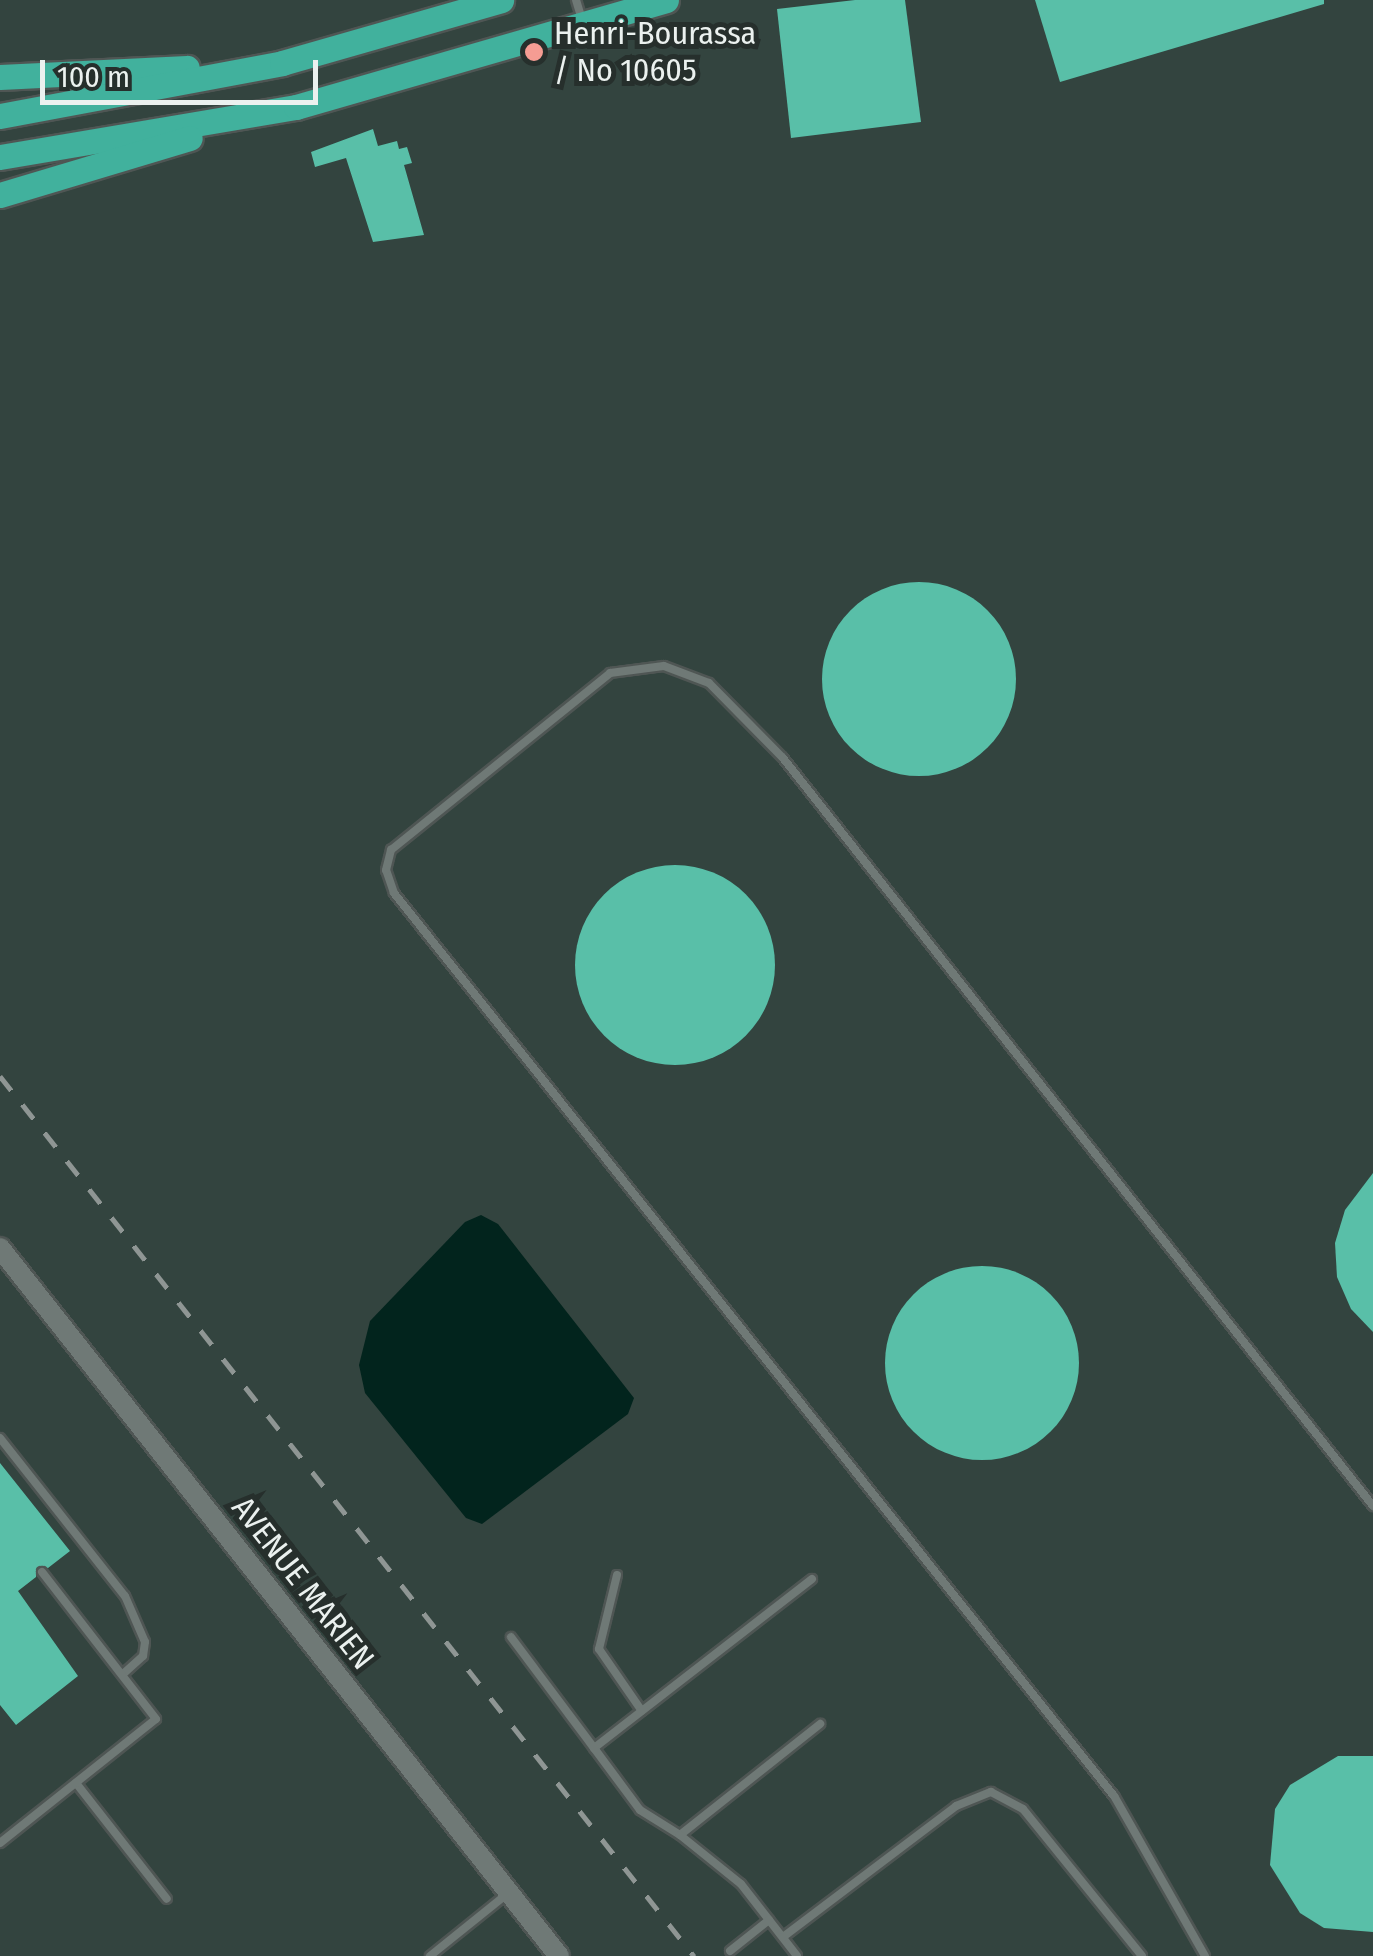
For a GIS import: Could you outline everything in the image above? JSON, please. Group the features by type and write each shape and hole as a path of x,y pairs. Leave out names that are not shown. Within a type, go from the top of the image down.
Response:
{"main road":[{"path":"0,116 282,63 502,0"},
{"path":"0,195 296,106 580,12 666,0"},
{"path":"0,77 282,63"},
{"path":"0,157 296,106"}],"street":[{"name":"AVENUE MARIEN","path":"0,1248 559,1956"}],"lane":[{"path":"1204,1956 1114,1796 394,893 386,870 392,850 610,673 664,666 719,689 764,734 1373,1506"},
{"path":"0,1438 125,1596 146,1642 143,1656 122,1675"},
{"path":"0,1842 156,1719 42,1572"},
{"path":"617,1576 600,1649 642,1711"},
{"path":"594,1748 812,1579"},
{"path":"510,1636 640,1810 680,1835 741,1884 797,1956"},
{"path":"680,1835 820,1724"},
{"path":"76,1783 167,1898"},
{"path":"782,1937 956,1806 991,1792 1024,1809 1142,1956"},
{"path":"430,1956 509,1892"},
{"path":"730,1951 769,1920"}],"shaded area":[{"path":"0,0 1373,0 1373,1956 0,1956"},
{"path":"481,1215 498,1224 634,1398 628,1414 482,1524 466,1518 365,1393 359,1365 370,1321 465,1222"}],"building":[{"path":"855,0 905,0 921,122 791,138 777,9"},
{"path":"1035,0 1324,0 1324,4 1060,82"},
{"path":"373,129 378,146 397,141 399,149 407,147 412,163 404,165 424,235 373,242 346,158 315,167 311,152"},
{"path":"919,582 956,589 988,610 1009,642 1016,679 1009,716 988,748 956,769 919,776 882,769 850,748 829,716 822,679 829,642 850,610 882,589"},
{"path":"675,865 713,872 746,894 768,927 775,965 768,1003 746,1036 713,1058 675,1065 637,1058 604,1036 582,1003 575,965 582,927 604,894 637,872"},
{"path":"1373,1173 1373,1332 1351,1309 1337,1277 1335,1243 1345,1210"},
{"path":"982,1266 1019,1273 1051,1294 1072,1326 1079,1363 1072,1400 1051,1432 1019,1453 982,1460 945,1453 913,1432 892,1400 885,1363 892,1326 913,1294 945,1273"},
{"path":"0,1463 70,1551 48,1568 37,1567 36,1577 18,1591 78,1676 16,1725 0,1705"},
{"path":"1338,1756 1373,1756 1373,1932 1324,1928 1300,1913 1270,1865 1275,1809 1290,1785"}],"railway":[{"path":"0,1076 694,1956"}],"place":[{"name":"Henri-Bourassa / No 10605","path":"534,52"}]}
